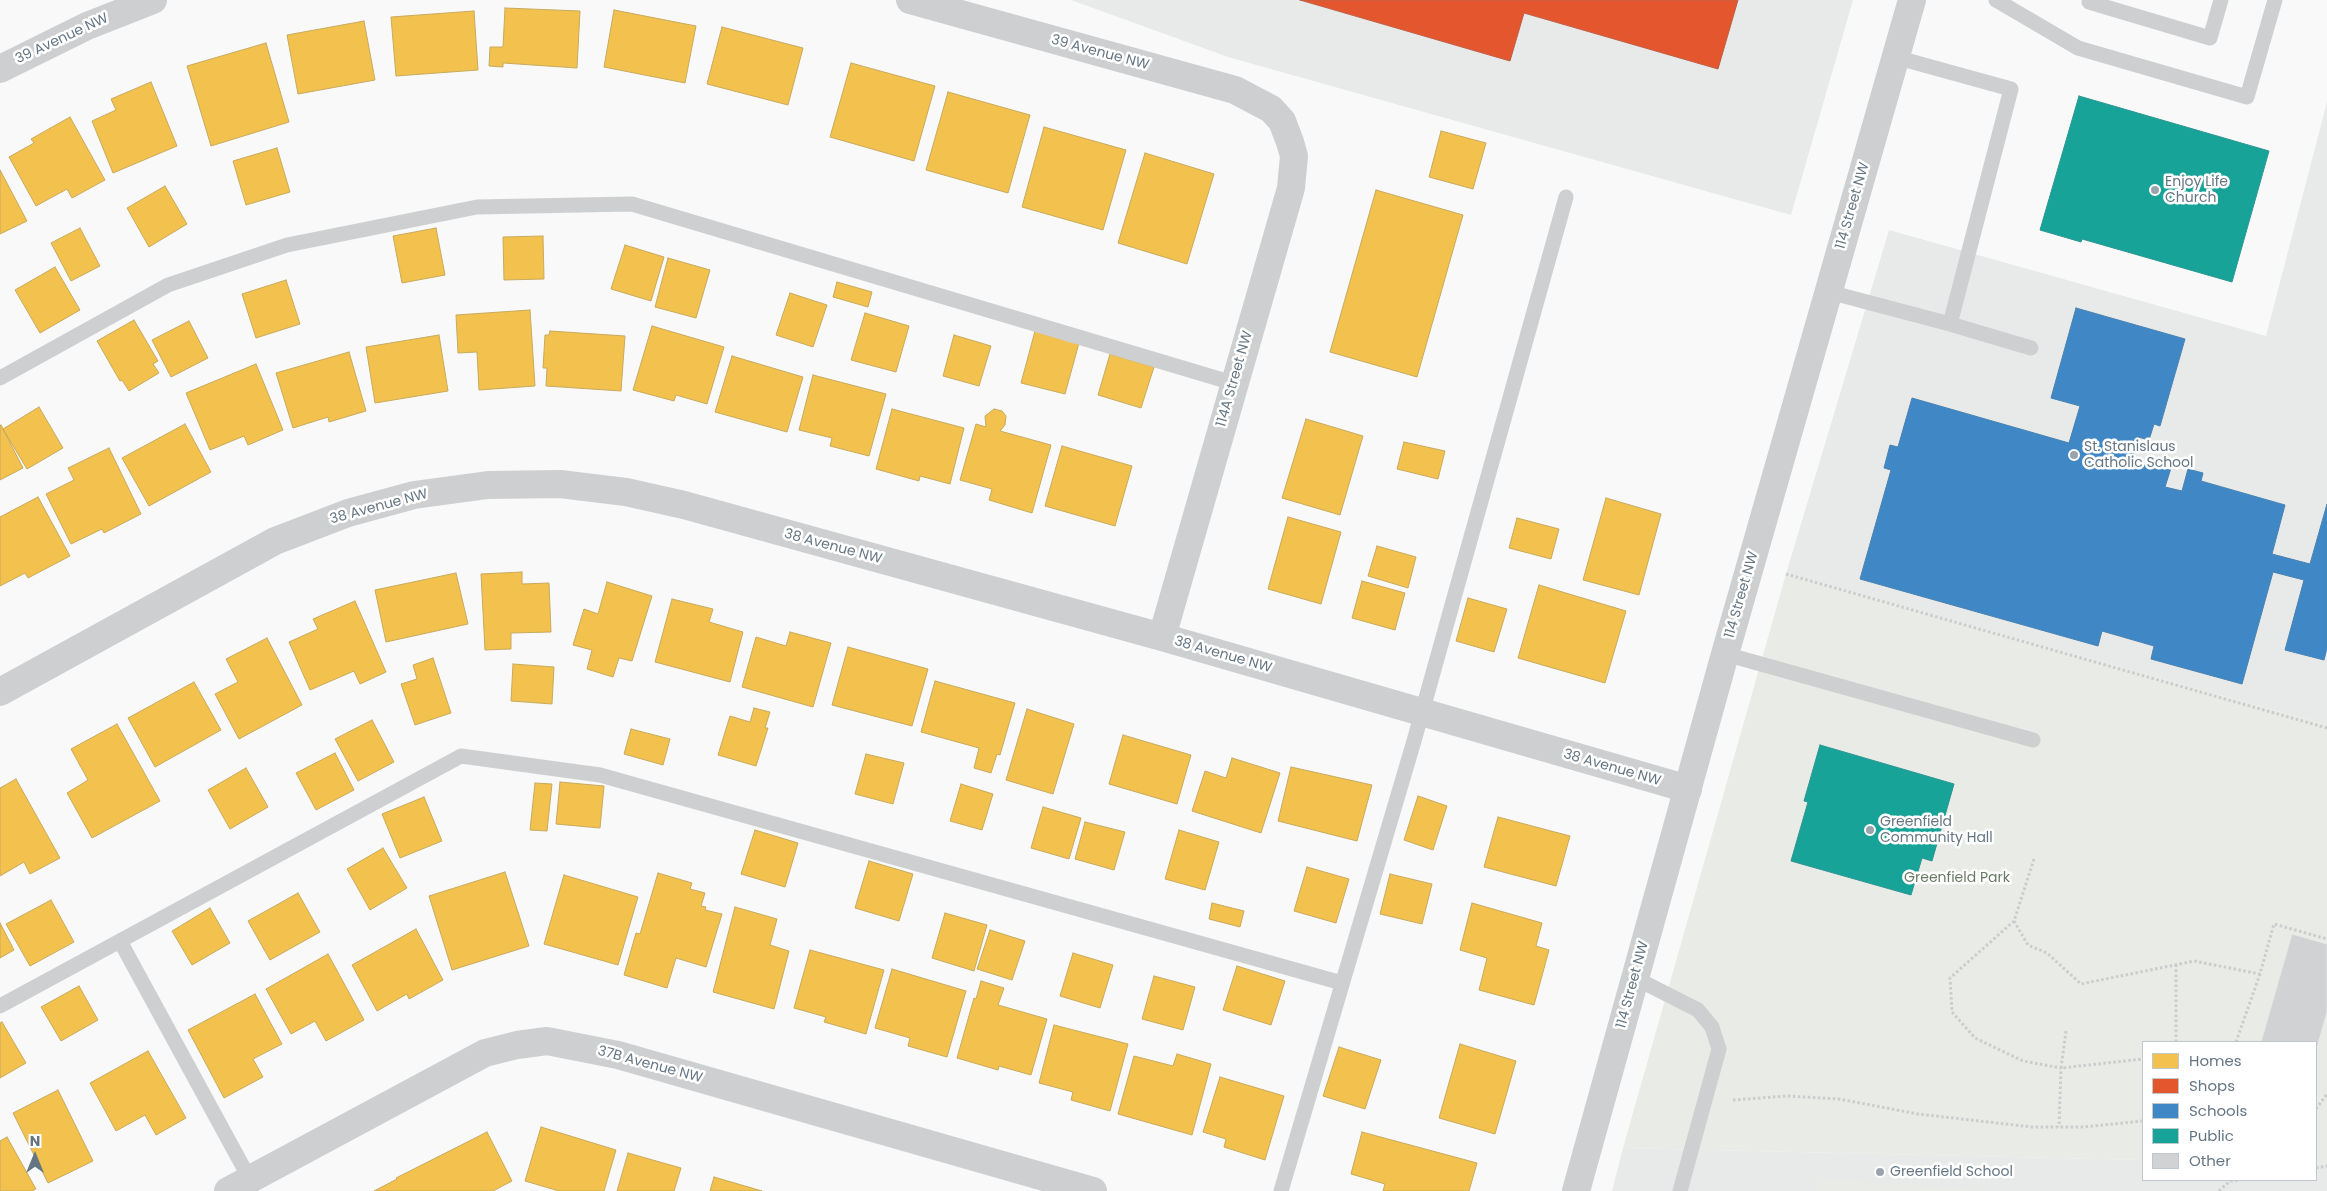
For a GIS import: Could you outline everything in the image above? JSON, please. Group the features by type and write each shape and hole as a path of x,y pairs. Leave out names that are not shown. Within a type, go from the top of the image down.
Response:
{"street":[{"name":"39 Avenue NW","path":"0,69 87,26 153,0"},
{"name":"39 Avenue NW","path":"910,0 1235,90 1271,109 1282,121"},
{"name":"114 Street NW","path":"1576,1191 1725,654 1912,0"},
{"name":"114A Street NW","path":"1162,637 1290,188 1294,156 1282,121"},
{"name":"38 Avenue NW","path":"0,692 275,541 348,513 414,495 488,485 560,484 626,492 684,505 1162,637 1688,790"},
{"name":"37B Avenue NW","path":"245,1187 485,1052 547,1041 618,1055 1093,1191"}],"lane":[{"path":"1996,0 2078,48 2248,97 2275,0"},
{"path":"2089,2 2210,38 2221,0"},
{"path":"1896,56 2012,89 1950,324"},
{"path":"1281,1191 1422,713 1566,197"},
{"path":"0,378 168,285 287,245 476,207 632,204 1233,383"},
{"path":"1829,292 2031,348"},
{"path":"1725,654 2033,740"},
{"path":"0,1006 461,756 600,775 1342,983"},
{"path":"120,941 245,1187"},
{"path":"1636,978 1698,1010 1712,1027 1719,1050 1680,1191"}],"path":[{"path":"1786,574 2327,728"},
{"path":"2034,859 2014,921 1950,978 1952,1012 1975,1038 2022,1061 2061,1068 2142,1059"},
{"path":"2014,921 2028,946 2047,954 2080,984 2194,961 2260,974"},
{"path":"2236,1041 2260,974 2274,924 2327,939"},
{"path":"2176,964 2176,1041"},
{"path":"2059,1128 2061,1068 2066,1031"},
{"path":"2317,1108 2327,1094"},
{"path":"1732,1100 1787,1096 1839,1099 1918,1114 1978,1122 2059,1128 2109,1126 2142,1121"},
{"path":"2219,1191 2230,1181"}],"shaded area":[{"path":"1071,0 1853,0 1791,215 1228,57"},
{"name":"St. Stanislaus Catholic School","path":"2327,102 2327,725 1786,574 1889,230 2266,336"},
{"name":"Greenfield School","path":"1623,1148 2142,1160 2142,1181 2317,1181 2317,1163 2327,1164 2327,1191 1612,1191"}],"green space":[{"name":"Greenfield Park","path":"1786,574 2327,725 2327,1164 2317,1163 2317,1041 2142,1041 2142,1160 1623,1148"},
{"path":"1818,1178 1986,1191 1816,1191"}],"building: Homes":[{"path":"505,8 580,11 577,68 503,63 503,67 489,66 490,47 503,47"},
{"path":"614,10 696,26 685,83 604,67"},
{"path":"474,11 478,70 396,76 391,17"},
{"path":"364,21 375,80 298,94 287,35"},
{"path":"722,27 803,48 788,105 707,84"},
{"path":"266,43 289,122 211,146 187,66"},
{"path":"851,63 935,86 914,161 830,137"},
{"path":"151,82 177,146 113,173 92,121 116,110 111,99"},
{"path":"948,92 1030,115 1008,193 926,170"},
{"path":"70,117 105,180 72,198 67,189 36,206 9,157 34,143 31,139"},
{"path":"1044,127 1126,150 1103,230 1022,207"},
{"path":"1441,131 1486,143 1473,189 1429,177"},
{"path":"277,148 290,192 246,205 233,161"},
{"path":"1145,153 1214,174 1187,264 1118,243"},
{"path":"0,170 27,221 0,234"},
{"path":"165,186 187,224 149,247 127,208"},
{"path":"1376,190 1463,215 1417,377 1330,352"},
{"path":"80,228 100,266 71,281 51,243"},
{"path":"436,228 445,275 402,283 393,236"},
{"path":"543,236 544,279 504,280 503,237"},
{"path":"625,245 664,257 651,301 611,289"},
{"path":"668,258 710,270 696,318 655,307"},
{"path":"55,267 80,310 40,333 15,290"},
{"path":"286,280 300,324 256,338 242,294"},
{"path":"837,282 872,292 868,307 833,297"},
{"path":"790,293 827,305 813,347 776,335"},
{"path":"530,310 535,386 479,390 477,352 458,353 456,315"},
{"path":"865,313 909,326 896,372 851,360"},
{"path":"134,320 158,361 153,364 159,373 129,391 122,380 120,381 97,341"},
{"path":"189,321 208,358 171,377 152,340"},
{"path":"652,326 724,347 707,404 676,395 674,401 633,390"},
{"path":"550,331 625,336 621,391 546,386 547,368 543,368 545,335 549,335"},
{"path":"1035,331 1079,343 1065,394 1021,383"},
{"path":"439,335 448,391 375,403 366,347"},
{"path":"954,335 991,346 979,386 943,376"},
{"path":"349,352 366,411 329,422 328,417 293,428 276,373"},
{"path":"1110,354 1154,367 1141,408 1098,395"},
{"path":"732,356 803,377 787,432 715,412"},
{"path":"256,364 283,430 248,445 244,436 210,450 186,393"},
{"path":"813,375 886,394 869,456 830,446 832,438 799,430"},
{"path":"39,407 63,448 27,469 3,429"},
{"path":"892,409 964,428 950,484 920,476 919,481 876,469"},
{"path":"994,409 1002,411 1006,416 1005,425 1000,431 1051,445 1032,513 989,500 992,489 960,480 976,424 986,427 985,416"},
{"path":"1306,419 1363,436 1340,515 1282,498"},
{"path":"185,424 211,472 149,506 122,458"},
{"path":"0,426 23,468 0,480"},
{"path":"1404,442 1445,451 1438,479 1397,469"},
{"path":"1062,446 1132,466 1115,526 1045,506"},
{"path":"109,448 141,514 104,533 102,529 71,544 46,494 74,480 68,468"},
{"path":"38,497 70,556 28,578 25,573 0,586 0,517"},
{"path":"1606,498 1661,514 1639,595 1583,580"},
{"path":"1288,517 1341,532 1321,604 1268,589"},
{"path":"1517,518 1559,529 1551,559 1509,548"},
{"path":"1377,546 1416,557 1408,588 1368,576"},
{"path":"522,572 522,584 549,583 551,632 511,633 511,649 485,650 481,574"},
{"path":"456,573 468,624 386,642 375,590"},
{"path":"1362,581 1405,593 1395,630 1352,618"},
{"path":"607,582 652,596 632,661 619,658 613,677 587,669 592,650 573,645 584,609 598,614"},
{"path":"1539,585 1626,611 1605,683 1518,658"},
{"path":"1468,598 1507,609 1494,652 1456,641"},
{"path":"672,599 713,609 709,622 743,632 730,682 655,662"},
{"path":"355,601 386,672 360,684 354,671 310,690 289,642 318,629 313,619"},
{"path":"790,632 831,643 813,707 742,687 756,637 786,646"},
{"path":"267,638 302,705 239,739 215,694 238,682 226,659"},
{"path":"848,647 928,669 912,726 832,705"},
{"path":"433,658 451,713 415,725 401,684 417,679 413,665"},
{"path":"513,664 554,667 552,704 511,701"},
{"path":"935,681 1015,703 1000,755 997,754 991,773 974,768 979,748 921,732"},
{"path":"194,682 221,730 155,767 128,718"},
{"path":"754,708 770,712 765,728 768,728 756,766 718,755 730,716 750,722"},
{"path":"1027,709 1074,724 1053,794 1006,780"},
{"path":"372,720 394,762 358,781 335,739"},
{"path":"117,724 160,801 92,838 67,793 88,780 71,749"},
{"path":"631,729 670,739 663,765 624,754"},
{"path":"1123,735 1191,755 1177,804 1109,784"},
{"path":"335,753 354,790 316,810 296,773"},
{"path":"866,754 904,763 893,804 855,794"},
{"path":"1232,758 1280,773 1261,833 1192,811 1205,771 1226,778"},
{"path":"1291,767 1372,785 1357,841 1278,821"},
{"path":"246,768 268,807 230,829 208,790"},
{"path":"16,779 60,858 30,874 24,862 0,876 0,788"},
{"path":"560,782 604,786 600,828 556,824"},
{"path":"535,783 552,784 547,831 530,830"},
{"path":"961,784 993,794 982,830 950,821"},
{"path":"1418,796 1447,806 1433,850 1404,840"},
{"path":"424,797 442,841 400,858 382,814"},
{"path":"1043,807 1081,818 1069,859 1031,848"},
{"path":"1498,817 1570,836 1556,886 1484,867"},
{"path":"1085,822 1125,832 1114,870 1075,859"},
{"path":"755,830 798,843 785,887 741,874"},
{"path":"1179,830 1219,842 1205,890 1165,879"},
{"path":"383,848 407,888 370,910 347,869"},
{"path":"869,861 913,874 899,921 855,908"},
{"path":"1307,867 1349,879 1336,923 1294,911"},
{"path":"505,872 529,946 452,970 429,896"},
{"path":"658,873 692,883 690,889 705,893 701,906 706,907 705,910 722,914 706,967 676,958 667,988 624,975 636,933 640,934"},
{"path":"1390,874 1432,884 1422,924 1380,914"},
{"path":"564,875 638,897 618,965 544,944"},
{"path":"298,893 320,932 270,960 248,921"},
{"path":"51,900 74,942 30,966 6,924"},
{"path":"1212,903 1244,911 1240,927 1209,919"},
{"path":"1472,903 1542,923 1536,946 1549,950 1534,1005 1479,990 1487,958 1460,950"},
{"path":"735,907 777,919 770,945 789,951 774,1009 713,992"},
{"path":"210,908 230,943 192,965 172,931"},
{"path":"945,913 987,925 974,971 932,958"},
{"path":"0,923 14,950 0,958"},
{"path":"416,929 443,980 409,999 407,994 377,1011 352,965"},
{"path":"990,930 1025,941 1012,980 977,969"},
{"path":"810,950 884,970 866,1034 824,1022 826,1017 794,1008"},
{"path":"1073,953 1113,965 1100,1008 1060,996"},
{"path":"328,954 364,1020 326,1041 315,1021 291,1034 266,989"},
{"path":"1237,966 1285,981 1271,1025 1223,1010"},
{"path":"892,969 966,991 947,1057 908,1046 910,1038 875,1028"},
{"path":"1154,976 1195,987 1183,1030 1142,1019"},
{"path":"981,981 1004,988 998,1005 1047,1019 1031,1075 999,1066 998,1070 957,1058 974,998 976,999"},
{"path":"79,986 98,1020 61,1041 41,1007"},
{"path":"255,994 282,1044 253,1059 263,1077 224,1098 188,1030"},
{"path":"2,1022 26,1063 0,1078 0,1023"},
{"path":"1054,1025 1128,1044 1110,1111 1071,1100 1073,1092 1039,1083"},
{"path":"1460,1044 1516,1061 1495,1134 1439,1118"},
{"path":"1339,1047 1381,1060 1365,1109 1323,1096"},
{"path":"148,1051 186,1118 156,1135 145,1115 116,1131 90,1083"},
{"path":"1177,1054 1211,1064 1192,1135 1118,1114 1134,1056 1173,1066"},
{"path":"1220,1077 1284,1096 1265,1160 1224,1147 1226,1139 1203,1132"},
{"path":"58,1090 93,1161 48,1183 13,1113"},
{"path":"541,1127 616,1150 604,1191 559,1191 525,1181"},
{"path":"487,1132 512,1181 493,1191 374,1191 396,1178"},
{"path":"1362,1132 1477,1163 1469,1191 1383,1191 1385,1184 1351,1174"},
{"path":"7,1137 36,1189 31,1191 0,1191 0,1141"},
{"path":"628,1153 681,1168 674,1191 617,1191"},
{"path":"714,1177 762,1191 710,1191"}],"building: Shops":[{"path":"1300,0 1738,0 1718,69 1524,13 1510,61"}],"building: Schools":[{"name":"St. Stanislaus Catholic School","path":"2076,308 2185,339 2160,426 2154,424 2149,440 2138,437 2132,461 2152,467 2153,463 2171,468 2165,487 2182,491 2188,469 2203,473 2201,481 2285,505 2272,554 2310,564 2327,504 2327,648 2324,660 2285,650 2304,580 2273,572 2242,684 2151,659 2154,646 2102,631 2098,646 1860,579 1891,470 1884,468 1890,445 1898,447 1912,398 2069,443 2080,406 2051,398"}],"building: Public":[{"name":"Enjoy Life Church","path":"2079,96 2269,151 2232,282 2082,239 2081,242 2040,230"},
{"name":"Greenfield Community Hall","path":"1820,745 1954,784 1932,861 1922,858 1911,895 1791,861 1808,802 1804,801"}],"building: Other":[{"path":"2292,934 2327,944 2327,1012 2317,1047 2317,1041 2261,1041"}],"place":[{"name":"Enjoy Life Church","path":"2155,190"},
{"name":"St. Stanislaus Catholic School","path":"2074,455"},
{"name":"Greenfield Community Hall","path":"1870,830"},
{"name":"Greenfield School","path":"1880,1172"}]}
